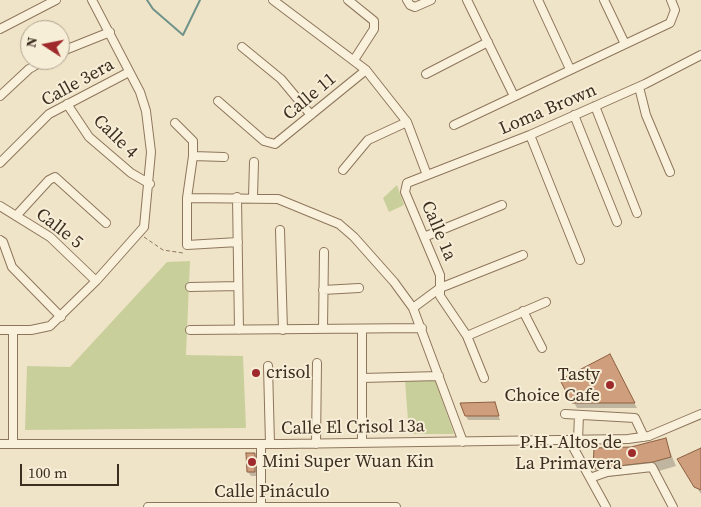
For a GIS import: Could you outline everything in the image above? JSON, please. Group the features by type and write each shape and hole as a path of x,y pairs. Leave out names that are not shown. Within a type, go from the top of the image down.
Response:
{"street":[{"path":"0,29 56,0"},
{"path":"0,330 40,329 50,326 139,233 144,227 147,218 150,184 150,132 140,92 92,0"},
{"path":"273,0 366,70 407,122 427,175"},
{"path":"348,0 374,21 374,29 354,60"},
{"path":"407,0 410,5 415,7 431,0"},
{"path":"467,0 514,96"},
{"path":"538,0 570,69"},
{"path":"604,0 625,44"},
{"path":"454,125 670,23 675,10 672,0"},
{"path":"70,48 110,32"},
{"path":"426,74 488,42"},
{"path":"242,47 281,79 311,115"},
{"name":"Loma Brown","path":"406,186 410,182 427,175 530,135 638,87 701,55"},
{"path":"0,96 28,70"},
{"name":"Calle 11","path":"218,101 264,141 271,144 279,143 366,70"},
{"name":"Calle 3era","path":"0,163 49,114 129,72"},
{"path":"638,87 646,115 670,172"},
{"name":"Calle 4","path":"67,104 89,137 131,172 150,184"},
{"path":"595,106 637,213"},
{"path":"574,115 617,222"},
{"path":"175,122 193,141 194,156 187,198 187,245 238,242"},
{"path":"343,170 368,140 407,122"},
{"path":"530,135 580,260"},
{"path":"194,156 224,157"},
{"path":"254,162 254,197"},
{"path":"16,216 49,180 55,177 106,223"},
{"name":"Calle 1a","path":"406,186 405,192 440,274 440,296 467,336 484,378"},
{"path":"237,197 239,330"},
{"path":"187,198 254,197 278,199 339,224 378,264 413,308 463,442"},
{"name":"Calle 5","path":"0,206 50,237 96,280"},
{"path":"424,237 502,206"},
{"path":"280,230 283,330"},
{"path":"0,240 4,242 12,267 61,316"},
{"path":"323,329 324,252"},
{"path":"413,308 440,288 524,255"},
{"path":"190,287 238,286"},
{"path":"323,290 359,288"},
{"path":"467,336 546,302"},
{"path":"524,311 542,348"},
{"path":"190,330 422,328"},
{"path":"362,329 362,443"},
{"path":"13,330 13,444"},
{"path":"316,444 317,364"},
{"path":"268,366 270,444"},
{"path":"362,378 439,376"},
{"path":"565,414 636,418 644,437"},
{"name":"Calle El Crisol 13a","path":"0,444 316,444 574,440 644,437 669,429 701,414"},
{"path":"579,415 573,447 606,507"},
{"path":"261,444 261,507"},
{"path":"590,478 607,472 652,467 673,507"},
{"name":"Calle Pináculo","path":"148,507 396,507"}],"path":[{"path":"139,233 163,250 183,253 187,245"}],"green space":[{"path":"397,185 404,205 389,212 383,198"},
{"path":"190,261 186,355 243,356 246,428 25,430 27,366 70,367 167,262"},
{"path":"405,380 435,380 454,434 409,434"}],"building":[{"name":"Tasty Choice Cafe","path":"610,354 635,403 572,403 560,380"},
{"path":"495,402 499,416 465,416 460,403"},
{"name":"P.H. Altos de La Primavera","path":"666,438 671,457 653,462 593,469 594,448 631,447"},
{"path":"701,448 701,490 694,487 677,459"},
{"name":"Mini Super Wuan Kin","path":"246,453 255,453 255,472 247,472"}],"waterway":[{"path":"147,0 153,9 183,35 200,0"}],"place":[{"name":"crisol","path":"256,373"},
{"name":"Tasty Choice Cafe","path":"610,385"},
{"name":"P.H. Altos de La Primavera","path":"632,453"},
{"name":"Mini Super Wuan Kin","path":"252,462"}]}
